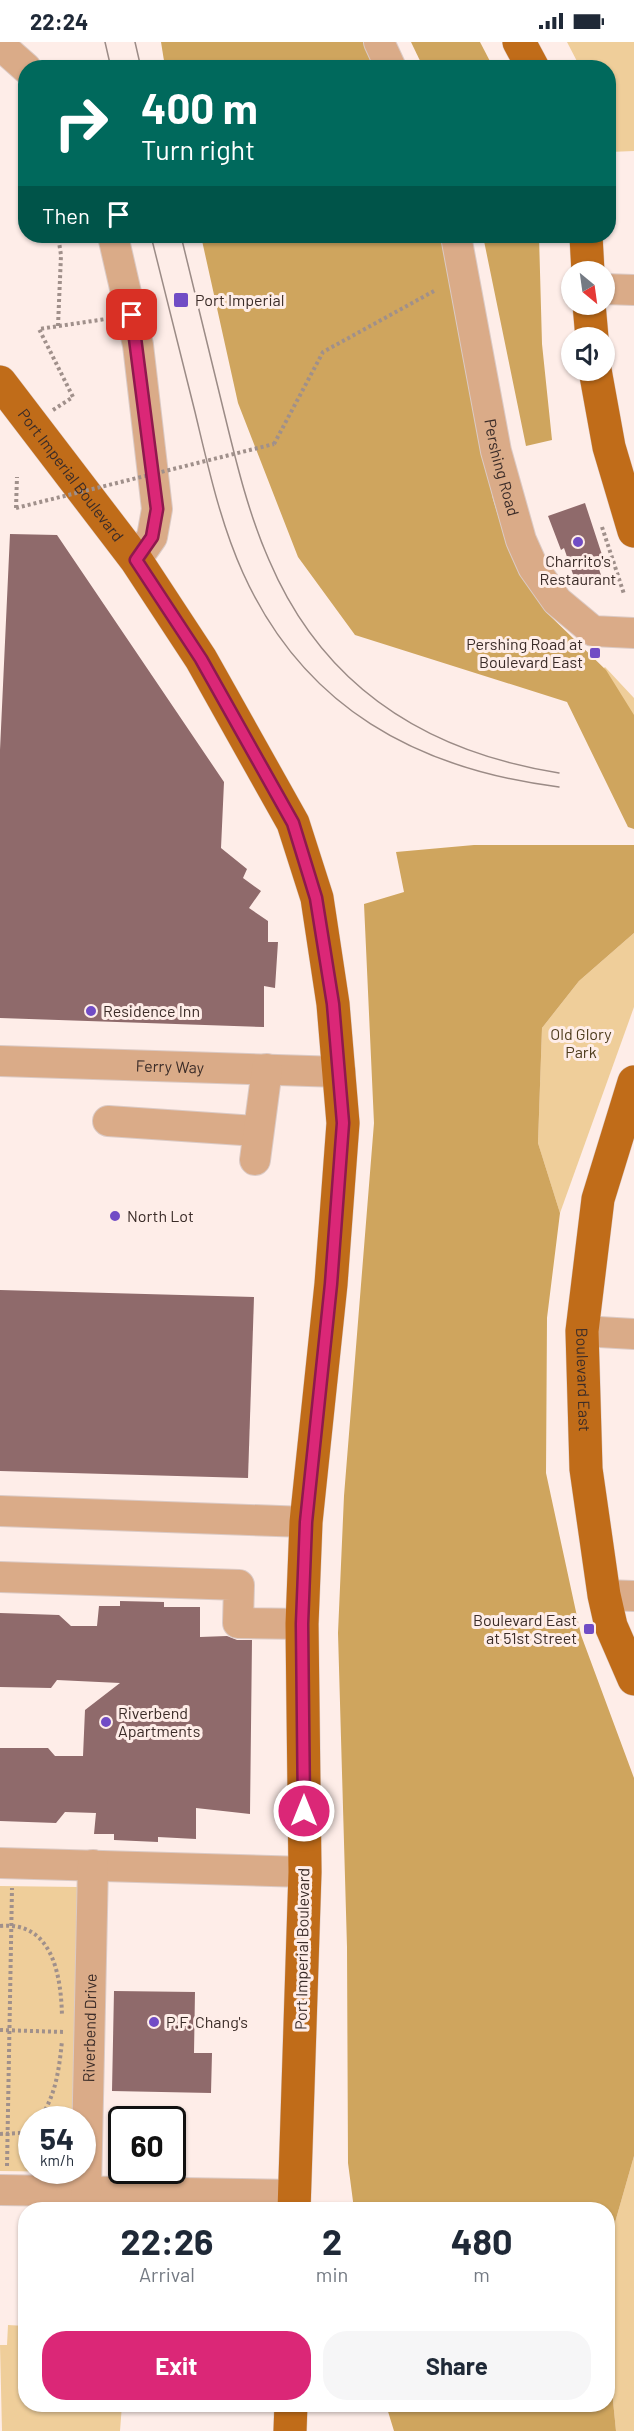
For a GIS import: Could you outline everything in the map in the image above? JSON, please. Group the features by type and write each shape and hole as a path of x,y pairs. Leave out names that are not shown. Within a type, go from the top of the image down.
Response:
{"main road":[{"path":"519,42 528,60"},
{"path":"586,243 587,261"},
{"path":"597,381 609,447 634,530"},
{"name":"Port Imperial Boulevard","path":"2,389 136,560 201,659 293,823 316,898 333,1004 343,1123 331,1284 306,1522 302,1624 304,1872 294,2202"},
{"name":"Boulevard East","path":"634,1082 598,1199 582,1331 586,1469 619,1596 611,1626 634,1679"},
{"path":"290,2431 291,2412"}],"street":[{"path":"379,42 388,60"},
{"path":"0,45 18,61"},
{"path":"109,243 138,345 157,509 152,537 136,560"},
{"name":"Pershing Road","path":"457,243 496,451 521,540 533,567 557,601 593,632 634,633"},
{"path":"615,289 634,290"},
{"name":"Ferry Way","path":"0,1061 340,1072"},
{"path":"108,1120 256,1146 267,1070"},
{"path":"582,1331 634,1334"},
{"path":"0,1511 306,1522"},
{"path":"0,1577 239,1585 238,1623 302,1624"},
{"path":"6,1864 304,1872"},
{"name":"Riverbend Drive","path":"86,2192 76,2032 93,1865"},
{"path":"3,2190 294,2202"}],"path":[{"path":"58,326 61,255 59,243"},
{"path":"17,477 16,508 274,444 324,352 434,291"},
{"path":"72,397 39,329 115,317"},
{"path":"602,526 624,594"},
{"path":"3,2190 7,2134 11,1925 6,1864"},
{"path":"0,1926 21,1925 36,1933 52,1957 62,1996 76,2032 48,2106"},
{"path":"0,2030 76,2032"},
{"path":"0,2134 18,2133"}],"green space":[{"path":"567,42 634,42 634,151 616,152 616,60 576,60"},
{"path":"605,667 634,698 634,728 598,674"},
{"name":"Old Glory Park","path":"634,933 634,1007 560,1213 538,1143 542,1028 579,981"},
{"path":"0,1886 79,1887 74,2106 18,2106 18,2171 0,2171"},
{"path":"634,2156 634,2431 616,2431 614,2412 615,2222"},
{"path":"8,2325 18,2326 18,2412 121,2412 120,2431 2,2431 0,2345 7,2345"}],"shaded area":[{"path":"161,42 363,42 372,60 164,60"},
{"path":"411,42 480,42 489,60 420,60"},
{"path":"203,243 443,243 493,499 505,538 546,612 606,670 634,715 634,829 628,827 567,702 355,635 298,557 238,403"},
{"path":"484,243 539,243 542,344 552,440 526,446"},
{"path":"474,845 634,845 634,933 579,981 542,1028 538,1143 560,1213 547,1318 546,1473 581,1635 634,1778 634,2156 615,2222 615,2202 353,2202 348,2163 347,1947 338,1633 344,1496 374,1123 364,904 404,892 396,852"},
{"path":"388,2412 614,2412 616,2431 394,2431"}],"building":[{"name":"Charrito's Restaurant","path":"585,503 606,567 599,569 603,581 585,588 583,583 577,586 564,548 561,550 548,516"},
{"path":"10,534 57,535 224,782 221,848 247,869 243,878 261,891 249,908 268,921 268,942 278,942 275,988 264,986 264,1027 0,1018 0,750"},
{"path":"0,1290 254,1297 248,1478 0,1471"},
{"path":"120,1601 164,1602 164,1607 200,1607 200,1637 227,1636 237,1640 252,1640 250,1814 196,1808 196,1839 158,1837 158,1842 114,1840 114,1834 94,1834 96,1813 65,1812 56,1823 0,1821 0,1748 48,1748 55,1756 83,1756 85,1710 120,1683 57,1680 51,1688 0,1687 0,1613 59,1615 71,1626 97,1626 99,1606 120,1606"},
{"name":"P.F. Chang's","path":"114,1991 195,1992 194,2053 212,2053 211,2093 112,2091"}],"tram line":[{"path":"105,42 109,60"},
{"path":"135,42 139,60"},
{"path":"153,243 221,514 243,573 268,620 298,661 332,695 371,724 413,747 458,765 507,778 559,787"},
{"path":"183,243 237,463 254,522 269,560 292,605 319,644 350,678 385,706 423,730 466,749 511,763 559,773"}],"place":[{"name":"Port Imperial","path":"181,300"},
{"name":"Charrito's Restaurant","path":"578,542"},
{"name":"Pershing Road at Boulevard East","path":"595,653"},
{"name":"Residence Inn","path":"91,1011"},
{"name":"North Lot","path":"115,1216"},
{"name":"Boulevard East at 51st Street","path":"589,1629"},
{"name":"Riverbend Apartments","path":"106,1722"},
{"name":"P.F. Chang's","path":"154,2022"}],"route":[{"path":"132,315 138,345 157,509 152,537 136,560 201,659 293,823 307,862 316,898 333,1004 343,1123 331,1284 306,1522 302,1624 304,1811"}]}
